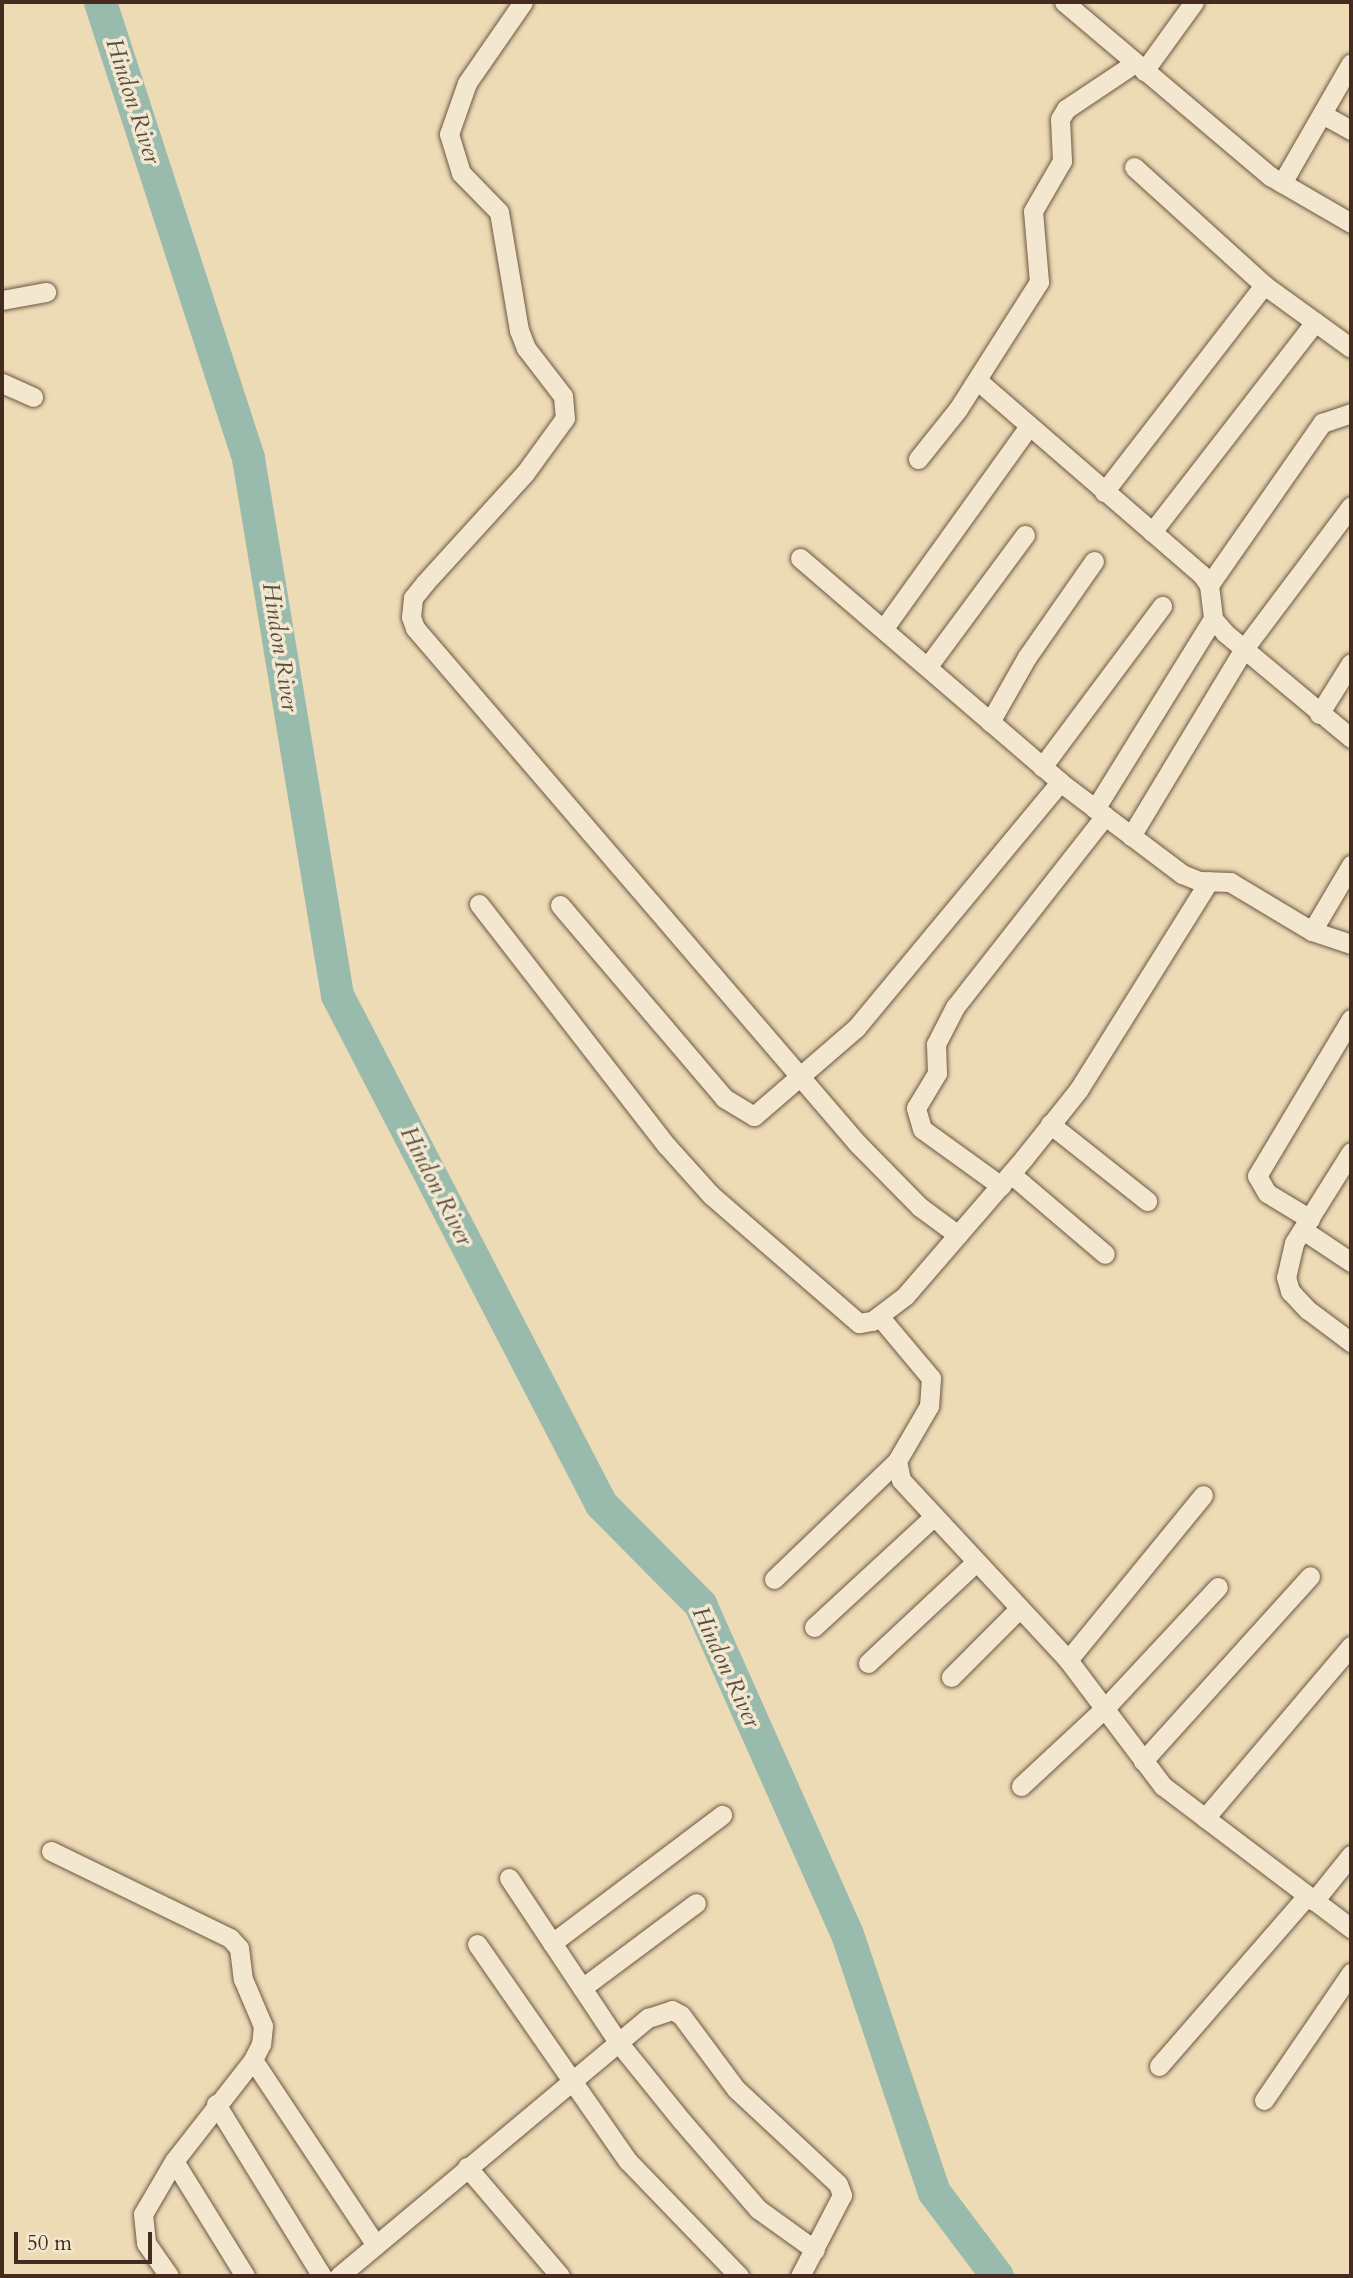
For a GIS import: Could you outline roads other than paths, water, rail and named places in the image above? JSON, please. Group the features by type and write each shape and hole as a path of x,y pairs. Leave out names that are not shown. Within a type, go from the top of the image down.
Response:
{"street":[{"path":"523,2 467,83 449,134 461,173 499,212 519,330 526,348 563,396 565,418 525,473 413,598 411,617 415,628 800,1078 920,1207 958,1235"},
{"path":"1064,2 1282,183 1351,223"},
{"path":"918,459 977,380 1039,282 1033,211 1062,162 1060,119 1066,109 1139,67 1194,2"},
{"path":"1282,183 1351,63"},
{"path":"1322,114 1351,130"},
{"path":"1134,167 1265,285 1351,348"},
{"path":"1104,492 1265,285"},
{"path":"2,300 46,292"},
{"path":"1152,533 1315,322"},
{"path":"977,380 1209,585 1213,619 1100,813 955,1007 936,1044 937,1073 916,1108 922,1129 1005,1180 1105,1254"},
{"path":"2,383 33,397"},
{"path":"1209,585 1322,423 1351,413"},
{"path":"884,628 1029,426"},
{"path":"1131,836 1243,650 1351,506"},
{"path":"928,666 1025,535"},
{"path":"800,558 1060,782 1182,874 1209,881 1230,881 1312,931 1351,944"},
{"path":"990,722 1027,657 1094,561"},
{"path":"1042,767 1162,606"},
{"path":"1213,619 1243,650 1351,738"},
{"path":"1319,714 1351,663"},
{"path":"559,905 724,1098 745,1113 762,1112 856,1028 1060,782"},
{"path":"1312,931 1351,865"},
{"path":"479,904 620,1090 712,1195 848,1317 859,1323 879,1316 905,1296 1051,1125 1092,1068 1209,881"},
{"path":"1351,1019 1257,1176 1267,1193 1351,1262"},
{"path":"1051,1125 1147,1201"},
{"path":"1351,1152 1345,1178 1306,1224 1287,1260 1290,1291 1351,1342"},
{"path":"774,1579 897,1461 929,1406 932,1378 879,1316"},
{"path":"897,1461 901,1480 1018,1611 1068,1660 1163,1786 1351,1928"},
{"path":"1068,1660 1203,1495"},
{"path":"814,1627 933,1517"},
{"path":"868,1663 975,1563"},
{"path":"1143,1760 1310,1576"},
{"path":"1021,1786 1106,1707 1218,1587"},
{"path":"951,1677 1018,1611"},
{"path":"1205,1818 1351,1646"},
{"path":"552,1943 722,1815"},
{"path":"51,1851 141,1898 230,1938 239,1948 243,1979 264,2026 253,2060 174,2161 143,2214 141,2228 169,2276"},
{"path":"1160,2066 1351,1855"},
{"path":"509,1878 618,2042 758,2208 815,2249"},
{"path":"582,1988 696,1903"},
{"path":"477,1944 569,2081 628,2161 739,2276"},
{"path":"1264,2100 1351,1973"},
{"path":"339,2276 569,2081 660,2011 681,2015 736,2089 838,2183 842,2195 800,2276"},
{"path":"253,2060 376,2245"},
{"path":"216,2104 322,2276"},
{"path":"174,2161 245,2276"},
{"path":"467,2167 560,2276"}],"waterway":[{"name":"Hindon River","path":"100,2 248,458 337,995 601,1504 700,1604 847,1934 934,2192 997,2276"}]}
